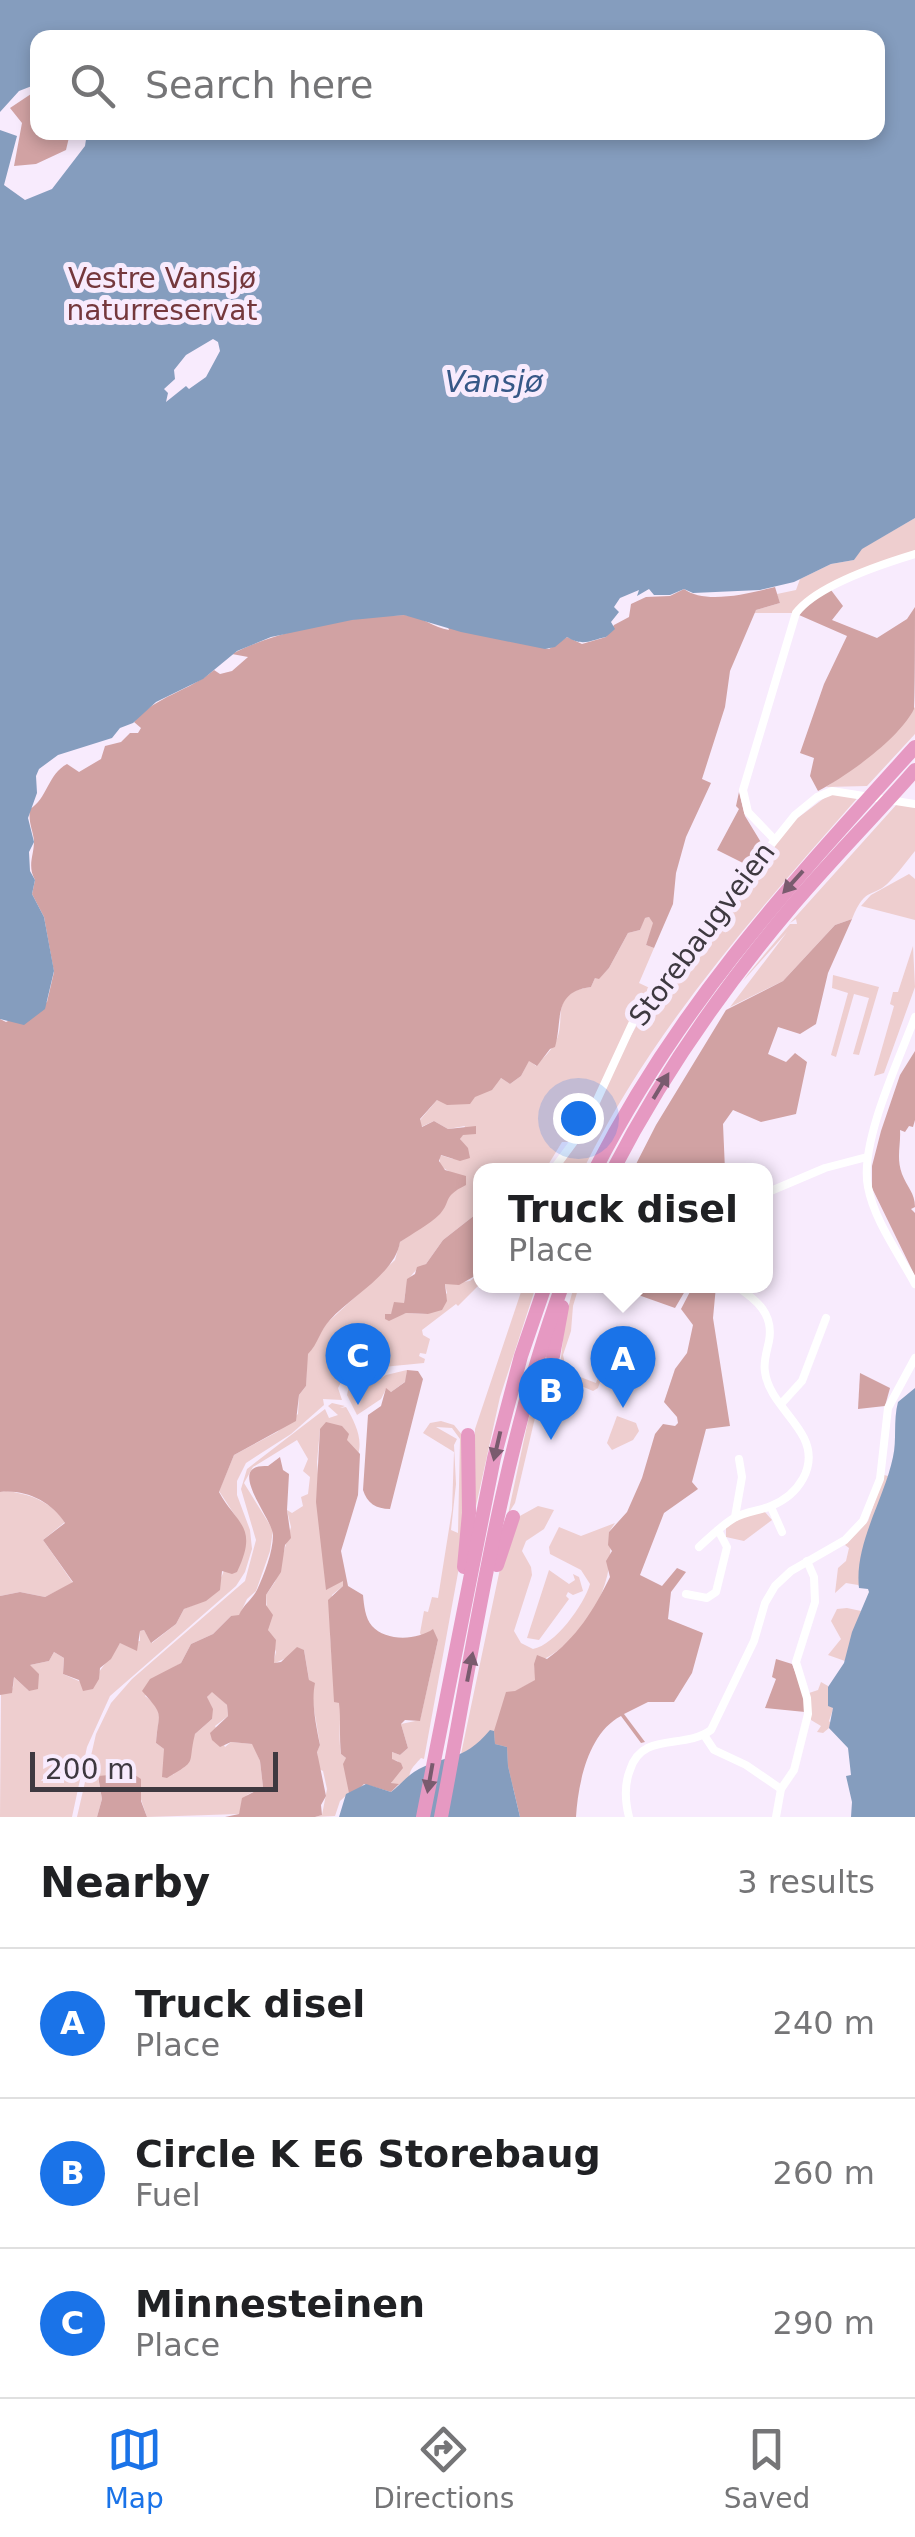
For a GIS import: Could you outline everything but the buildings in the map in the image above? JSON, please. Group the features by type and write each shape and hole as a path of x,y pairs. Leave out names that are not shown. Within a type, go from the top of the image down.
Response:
{"highway":[{"path":"599,1163 646,1078 713,979 763,916 915,746"},
{"path":"617,1163 714,1004 789,909 915,770"},
{"path":"422,1817 501,1426 543,1293"},
{"path":"441,1817 522,1406 563,1293"},
{"path":"553,1356 564,1293"},
{"path":"462,1617 459,1598 468,1531 468,1435"},
{"path":"484,1592 494,1577 513,1518"}],"street":[{"path":"773,838 748,812 743,790 796,613 829,588 915,554"},
{"name":"Storebaugveien","path":"558,1163 584,1128 633,1022 773,838 806,806 832,791 915,804"},
{"path":"915,1018 867,1157 872,1202 915,1284"},
{"path":"773,1191 824,1168 867,1157"},
{"path":"698,1548 735,1517 770,1507 801,1485 810,1454 764,1374 770,1334 767,1316 759,1303 745,1293"},
{"path":"781,1404 802,1381 826,1318"},
{"path":"629,1817 626,1788 636,1755 650,1745 704,1735 719,1716 773,1588 807,1560 846,1540 863,1521 880,1479 888,1408 915,1358"},
{"path":"735,1517 742,1477 739,1459"},
{"path":"770,1507 782,1532"},
{"path":"686,1594 707,1598 716,1592 727,1547 718,1530"},
{"path":"776,1817 781,1789 792,1776 808,1714 808,1698 796,1662 815,1602 814,1577 807,1560"},
{"path":"704,1735 714,1750 746,1765 781,1789"}],"shaded area":[{"path":"30,95 30,140 68,140 66,150 36,164 14,166 22,123 10,108"},
{"path":"915,518 915,550 822,589 792,613 754,613 780,603 777,594 796,590 800,579 831,564 854,560 861,549"},
{"path":"775,587 780,603 756,610 730,671 725,707 702,779 711,783 686,837 673,904 654,948 646,945 653,923 649,917 640,930 628,933 609,968 599,979 595,978 591,987 579,990 565,1001 555,1047 537,1066 529,1061 521,1076 510,1084 501,1078 492,1090 475,1097 470,1104 447,1105 437,1100 420,1119 422,1127 434,1121 448,1129 476,1126 476,1134 460,1139 470,1158 460,1161 441,1155 439,1161 445,1170 466,1176 466,1185 450,1196 436,1218 400,1242 381,1275 327,1324 308,1354 306,1386 299,1395 296,1421 234,1455 219,1492 246,1535 237,1572 222,1571 220,1590 206,1601 184,1609 176,1624 151,1643 144,1630 140,1631 137,1651 120,1643 100,1668 93,1689 83,1691 79,1680 63,1674 64,1658 54,1652 49,1661 30,1665 39,1674 38,1689 29,1691 14,1677 12,1693 0,1695 0,1596 20,1592 45,1597 73,1582 43,1540 65,1523 59,1515 37,1498 19,1492 0,1492 0,1019 6,1022 47,1002 54,972 44,917 32,894 35,880 31,870 34,841 30,809 61,768 67,764 79,772 101,759 105,746 138,733 141,728 134,722 142,713 214,670 220,674 232,671 248,657 232,654 270,638 340,621 405,615 443,629 549,649 567,637 582,644 606,637 614,625 629,617 631,604 646,597 670,596 684,589 704,596 728,596"},
{"path":"831,590 843,606 832,620 877,638 907,619 915,607 914,709 885,744 818,791 810,776 814,758 800,753 824,684 847,636 799,615 811,601"},
{"path":"915,707 915,734 867,786 826,787 874,750"},
{"path":"739,792 745,816 762,844 747,865 717,850 739,809"},
{"path":"831,793 860,795 745,928 674,1020 641,1068 587,1163 559,1163 646,1009 795,820"},
{"path":"897,804 915,807 915,851 899,871 866,896 852,919 835,925 783,981 730,1007 787,932 743,981 748,974 790,924 797,924 796,919 790,923"},
{"path":"909,874 915,879 915,920 861,906 871,895"},
{"path":"649,917 654,923 646,945 654,948 639,983 654,990 629,1023 581,1130 569,1142 562,1142 549,1163 473,1163 473,1216 443,1240 426,1264 412,1275 404,1303 398,1303 391,1314 385,1315 385,1319 406,1313 428,1314 447,1293 445,1284 473,1279 473,1291 422,1330 430,1339 426,1354 419,1356 425,1359 424,1363 383,1367 374,1362 357,1369 356,1364 350,1365 351,1370 345,1375 340,1373 344,1376 338,1388 342,1400 323,1399 324,1405 291,1434 246,1463 237,1481 237,1495 250,1530 252,1549 236,1586 110,1696 87,1747 72,1817 0,1817 1,1693 13,1688 14,1677 29,1691 30,1665 49,1661 54,1652 64,1658 63,1674 81,1682 99,1672 120,1643 140,1641 140,1631 144,1630 152,1643 176,1624 184,1609 203,1601 212,1592 227,1563 238,1520 219,1491 234,1455 277,1432 298,1414 299,1395 306,1386 307,1354 326,1324 395,1260 400,1242 439,1214 449,1195 458,1189 450,1172 440,1166 440,1155 453,1159 463,1144 460,1139 465,1126 448,1129 434,1121 421,1127 420,1120 437,1100 472,1097 501,1078 510,1084 521,1076 529,1060 536,1066 556,1041 564,1001 578,990 591,987 595,978 609,968 628,933 640,930 644,918"},
{"path":"852,919 828,973 816,1024 800,1034 778,1027 768,1054 786,1062 795,1053 807,1062 796,1114 761,1122 733,1110 723,1124 725,1163 637,1163 726,1010 783,981 835,925"},
{"path":"913,946 915,987 884,1073 874,1076 894,1006 890,1004 893,992 898,992"},
{"path":"833,975 879,987 859,1055 853,1054 869,998 854,994 836,1057 831,1055 848,993 832,988"},
{"path":"915,1051 915,1120 913,1127 905,1132 900,1130 899,1157 915,1202 911,1209 915,1213 915,1276 872,1188 872,1166 900,1075"},
{"path":"473,1216 473,1277 459,1285 445,1284 447,1301 442,1310 385,1319 394,1302 404,1303 407,1279 417,1267 426,1264 443,1240"},
{"path":"521,1293 534,1293 500,1397 474,1515 475,1429"},
{"path":"572,1293 577,1293 563,1355 567,1372 596,1383 609,1346 612,1347 598,1388 593,1391 572,1382 560,1367"},
{"path":"633,1293 684,1293 675,1308"},
{"path":"689,1293 715,1293 713,1318 730,1426 706,1429 692,1482 698,1489 664,1513 640,1575 662,1586 677,1568 686,1572 671,1592 668,1619 703,1633 692,1673 674,1702 648,1702 624,1714 645,1742 641,1743 621,1716 600,1734 582,1775 576,1817 520,1817 507,1747 495,1744 494,1731 506,1692 535,1680 537,1655 547,1659 567,1642 610,1577 606,1561 612,1551 608,1545 609,1532 627,1512 655,1434 663,1424 678,1423 664,1402 675,1369 687,1353 693,1325 681,1309"},
{"path":"547,1353 515,1503 508,1514 528,1421"},
{"path":"407,1370 406,1381 391,1392 386,1389 381,1399 357,1415 347,1395 349,1386 367,1387 386,1375"},
{"path":"407,1370 418,1371 423,1379 390,1509 385,1509 370,1502 363,1490 368,1415 381,1406 386,1388 391,1392 405,1382"},
{"path":"860,1373 890,1388 885,1406 858,1409"},
{"path":"332,1403 346,1407 359,1442 358,1454 346,1440 320,1429 317,1462 327,1589 343,1580 343,1586 332,1595 330,1635 334,1701 340,1703 340,1747 346,1758 349,1793 340,1801 335,1816 315,1817 322,1815 327,1789 319,1769 320,1745 304,1650 273,1664 276,1652 268,1630 266,1595 275,1582 291,1527 287,1510 292,1513 303,1506 301,1497 308,1494 310,1477 303,1471 308,1459 297,1440 253,1467 244,1483 273,1530 256,1591 239,1616 231,1616 213,1634 191,1644 181,1663 163,1674 145,1696 159,1713 156,1743 164,1749 173,1775 195,1734 212,1719 207,1697 212,1691 227,1705 228,1716 215,1726 225,1747 231,1742 253,1744 263,1787 247,1795 239,1814 147,1817 132,1773 98,1777 102,1799 97,1817 77,1817 96,1734 111,1703 132,1679 245,1581 256,1540 241,1489 247,1469 325,1409 329,1418 338,1415 328,1406"},
{"path":"617,1416 636,1423 639,1431 633,1440 612,1450 607,1443"},
{"path":"326,1422 342,1426 349,1434 347,1440 360,1454 358,1495 341,1551 348,1586 363,1595 368,1619 378,1631 402,1638 433,1629 438,1640 420,1721 405,1720 401,1724 408,1748 400,1755 392,1752 392,1759 403,1768 391,1783 399,1784 391,1792 364,1784 349,1793 343,1764 346,1758 341,1754 328,1600 343,1586 343,1581 326,1590 316,1502 320,1429"},
{"path":"430,1423 454,1425 463,1436 462,1551 424,1759 411,1770 409,1784 394,1785 391,1782 398,1761 392,1760 392,1752 400,1755 408,1748 401,1724 420,1720 438,1640 422,1637 420,1633 424,1611 428,1612 432,1597 438,1598 452,1510 454,1452 423,1433","holes":["436,1427 452,1428 460,1439 458,1533 451,1530 457,1439"]},
{"path":"280,1457 283,1470 289,1474 287,1510 291,1538 285,1545 281,1572 266,1595 266,1605 273,1615 268,1630 276,1640 274,1663 281,1662 297,1647 304,1650 309,1680 315,1683 320,1745 317,1752 326,1796 321,1805 322,1815 315,1817 225,1817 239,1814 242,1798 263,1787 260,1761 252,1744 231,1742 220,1747 212,1740 210,1733 228,1716 227,1705 212,1692 207,1697 213,1709 212,1719 195,1734 188,1764 167,1778 162,1777 164,1749 156,1743 159,1715 142,1691 150,1679 181,1663 191,1644 213,1634 231,1616 239,1615 255,1593 268,1563 273,1535 254,1493 250,1473"},
{"path":"884,1475 888,1476 861,1588 846,1583 835,1593 838,1568 846,1561 849,1548 845,1545 868,1521"},
{"path":"0,1492 39,1500 65,1522 43,1540 73,1583 45,1597 20,1592 0,1596"},
{"path":"538,1506 554,1510 544,1529 526,1541 522,1551 532,1575 514,1631 521,1643 533,1649 568,1623 590,1584 581,1570 550,1554 549,1547 559,1527 581,1536 615,1523 609,1532 608,1572 594,1610 568,1642 534,1664 536,1680 514,1692 514,1787 461,1760 461,1754 501,1564 518,1517"},
{"path":"764,1511 772,1520 744,1541 726,1537 726,1527 742,1517"},
{"path":"549,1570 569,1584 575,1580 573,1574 579,1577 583,1591 573,1595 568,1592 569,1599 539,1640 527,1638"},
{"path":"837,1609 861,1611 845,1661 828,1655 841,1639 831,1621"},
{"path":"776,1659 792,1664 804,1694 805,1712 765,1708 776,1679 772,1677"},
{"path":"821,1682 828,1686 833,1709 829,1721 847,1744 829,1728 817,1732 821,1726 811,1720 809,1693 818,1690"},
{"path":"132,1773 141,1779 141,1801 147,1817 97,1817 102,1799 98,1776"}],"water":[{"name":"Vansjø","path":"0,0 915,0 915,518 862,549 854,560 831,564 794,582 760,590 693,593 684,589 670,595 654,595 649,589 637,596 639,590 620,598 614,607 619,612 611,622 615,629 606,637 587,642 567,637 555,647 545,649 461,632 404,615 352,620 271,637 237,651 203,679 156,702 112,738 58,755 39,769 37,793 28,818 34,842 29,852 30,871 35,880 32,894 44,917 54,971 45,1009 24,1025 0,1019 0,130 17,136 4,185 25,200 52,189 86,140 885,140 885,30 30,30 30,87 19,91 0,112","holes":["213,339 220,351 206,377 166,402 168,393 164,389 175,379 174,370 186,355"]},
{"path":"915,1388 915,1817 851,1817 846,1776 851,1775 848,1748 829,1728 833,1708 828,1706 828,1687 844,1663 869,1592 859,1588 861,1555 893,1457 898,1402"},
{"path":"490,1730 494,1731 495,1744 507,1747 520,1817 339,1817 346,1794 366,1784 391,1792 414,1772 471,1748"}],"place":[{"name":"Minnesteinen","path":"358,1405"},
{"name":"Truck disel","path":"623,1408"},
{"name":"Circle K E6 Storebaug","path":"551,1440"}],"park label":[{"name":"Vestre Vansjø naturreservat","path":"162,294"}]}
